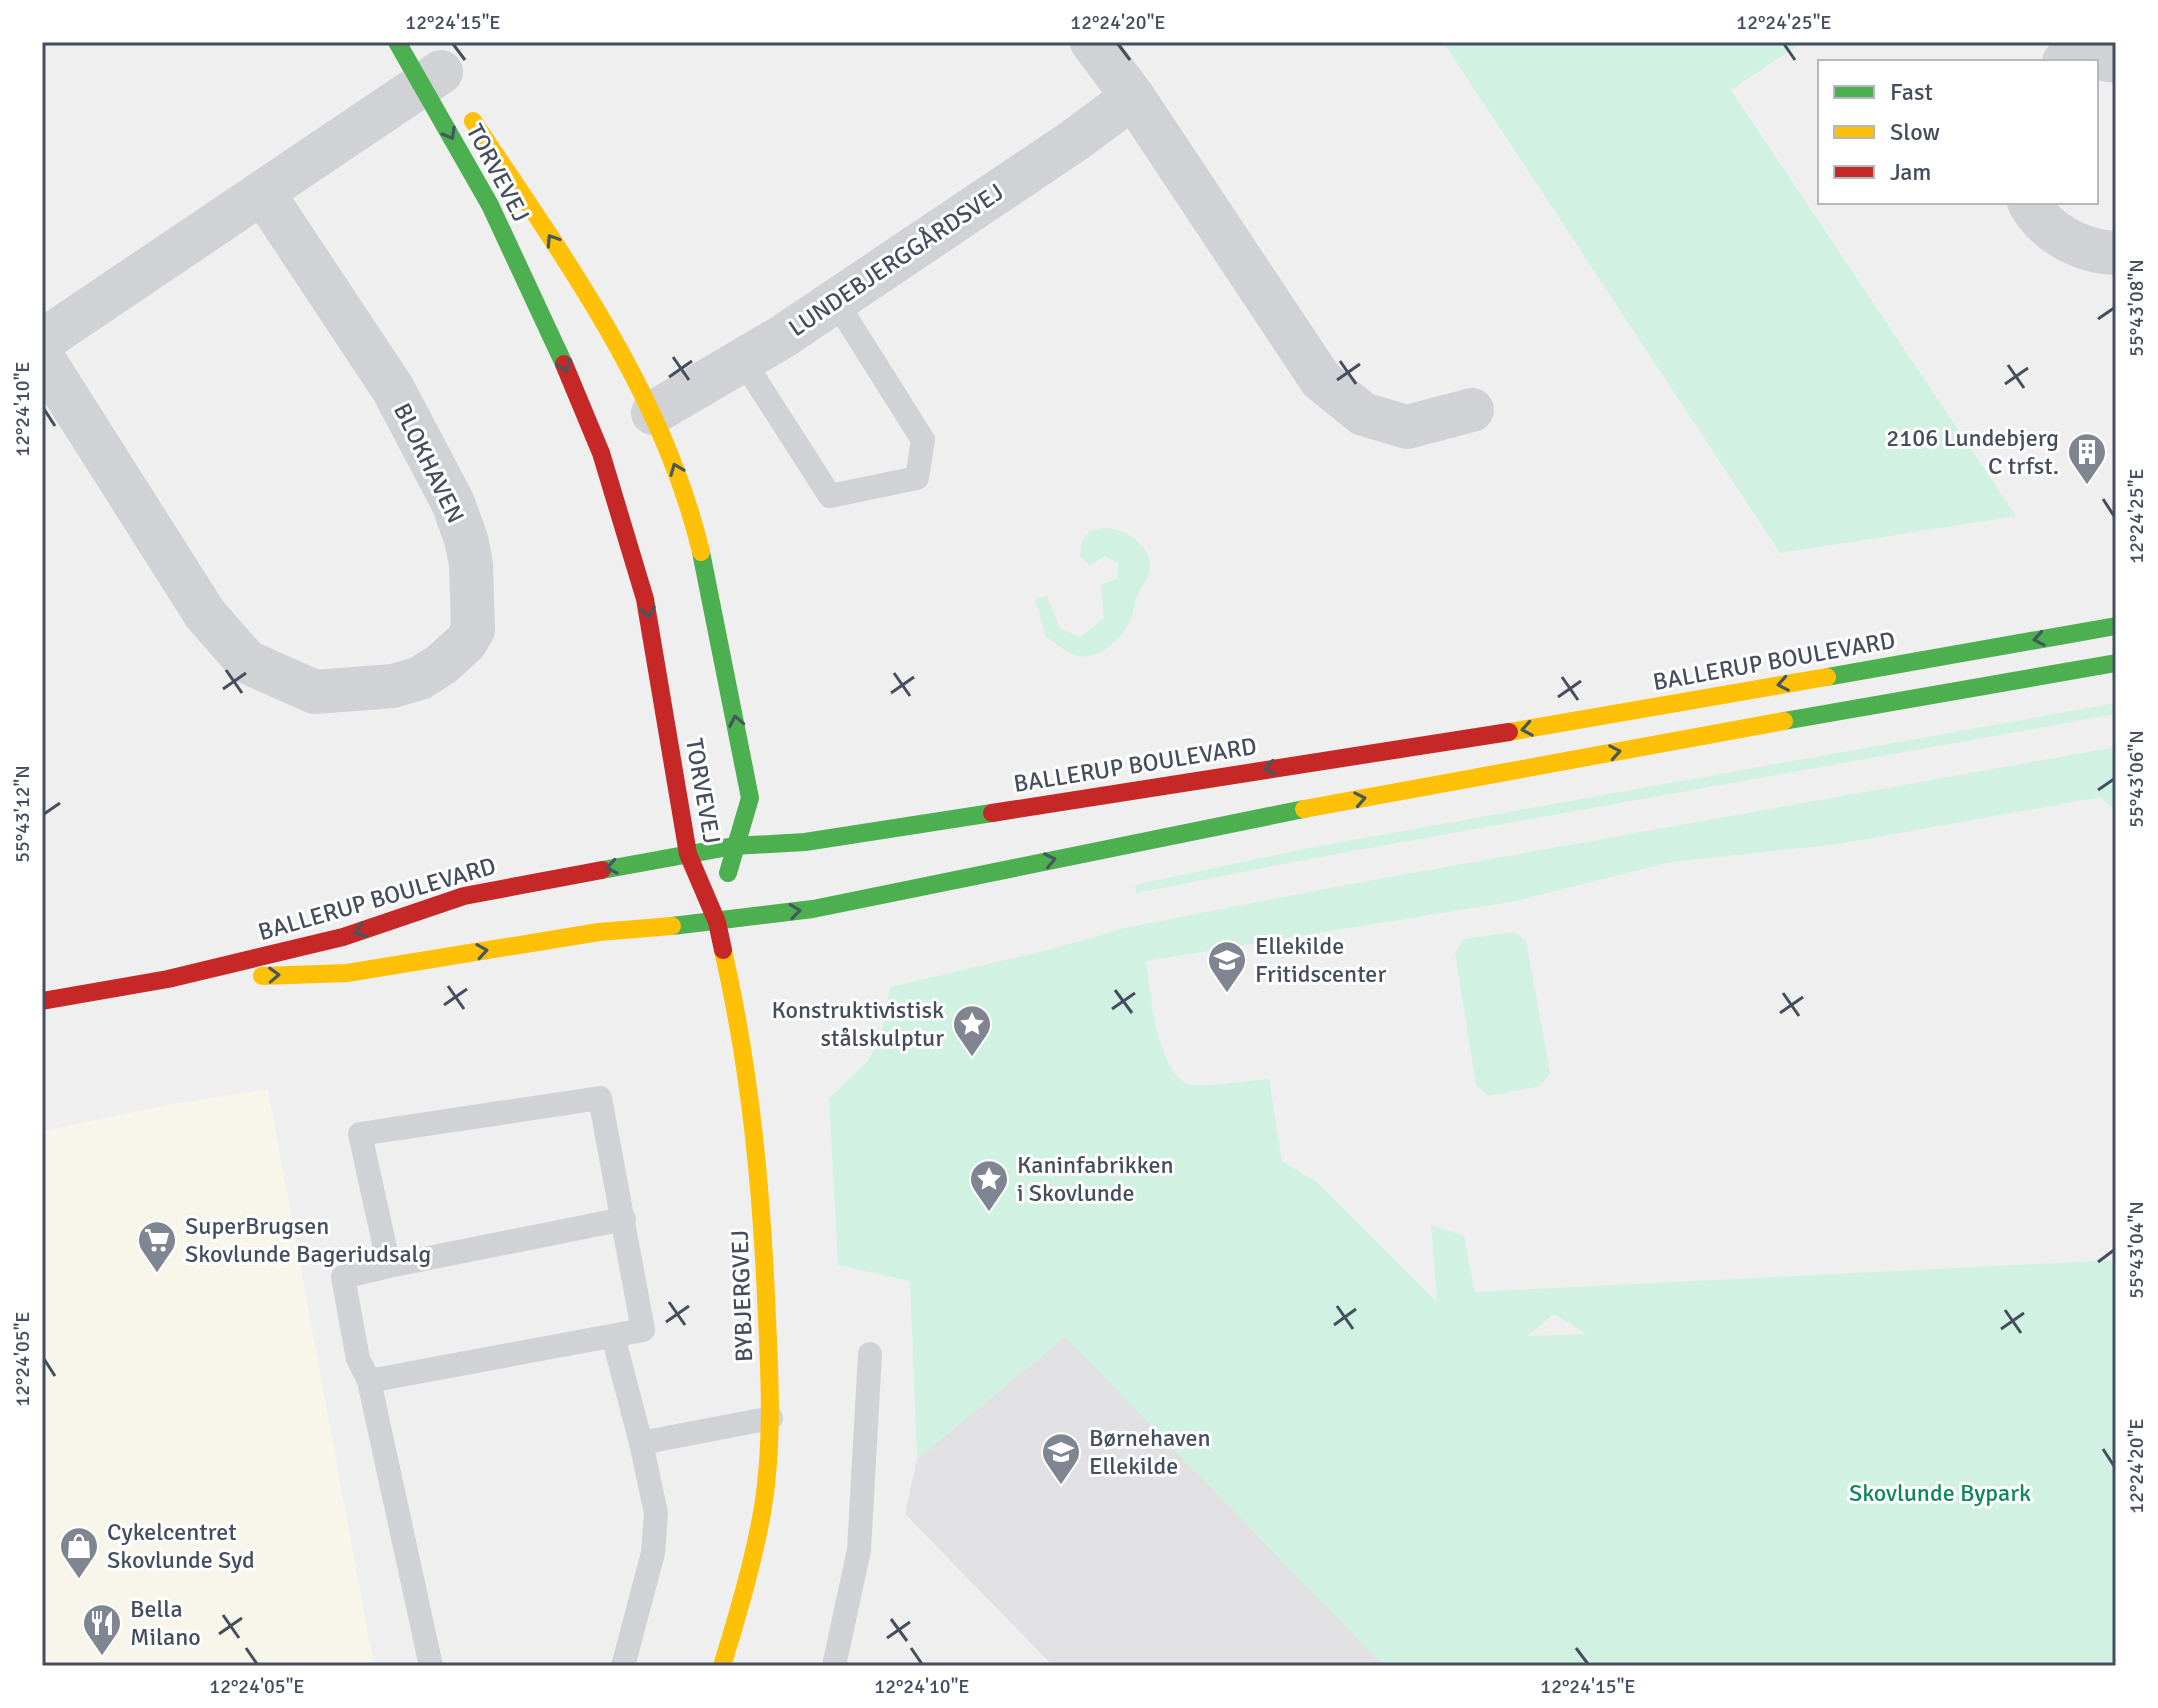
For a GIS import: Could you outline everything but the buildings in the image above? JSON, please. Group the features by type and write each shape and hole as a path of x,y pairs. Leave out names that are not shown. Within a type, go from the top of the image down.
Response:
{"street":[{"name":"TORVEVEJ","path":"397,42 435,74 601,453 645,599 688,854 717,922"},
{"path":"1092,42 1133,97 1321,380 1363,414 1407,427 1472,410"},
{"path":"42,341 435,74"},
{"name":"LUNDEBJERGGÅRDSVEJ","path":"653,413 744,362 1075,140 1133,97"},
{"name":"TORVEVEJ","path":"467,112 554,243 653,413 689,503 750,798 734,846 717,922"},
{"name":"BLOKHAVEN","path":"42,357 205,614 247,662 315,692 393,686 420,678 442,664 466,642 473,630 471,564 453,503 393,389 263,193"},
{"path":"2030,204 2034,212 2062,238 2098,253 2116,253"},
{"name":"BALLERUP BOULEVARD","path":"42,1001 168,979 343,937 464,896 688,854 734,846 805,842 1499,734 2116,626"},
{"name":"BALLERUP BOULEVARD","path":"168,979 347,973 599,932 717,922 813,909 1204,828 2116,663"},
{"name":"BYBJERGVEJ","path":"717,922 748,1074 763,1214 771,1418 763,1507 737,1618 722,1666"}],"lane":[{"path":"744,362 830,496 917,478 923,440 835,300"},
{"path":"369,1381 643,1330 600,1098 360,1134 389,1266"},
{"path":"431,1666 369,1381 358,1359 343,1277 624,1219"},
{"path":"613,1336 656,1513 653,1553 623,1666"},
{"path":"834,1666 859,1550 870,1354"},
{"path":"641,1443 771,1418"}],"shaded area":[{"path":"268,1089 374,1666 42,1666 42,1131 173,1104"},
{"name":"Børnehaven Ellekilde","path":"1065,1336 1384,1666 1053,1666 905,1514 917,1459"}],"green space":[{"path":"1443,42 1803,42 1731,90 2016,516 1780,553"},
{"path":"1105,528 1127,534 1140,543 1148,556 1149,572 1131,620 1122,634 1095,655 1078,656 1046,637 1035,599 1047,596 1060,629 1080,637 1104,618 1101,585 1118,578 1118,563 1104,556 1090,566 1080,556 1082,542 1089,531"},
{"path":"2116,703 2116,714 1330,855 1136,893 1135,885 1309,848"},
{"name":"Skovlunde Bypark","path":"2116,747 2116,811 2101,797 1838,844 1671,862 1515,901 1146,961 1153,1012 1163,1051 1181,1079 1201,1085 1269,1079 1282,1161 1318,1183 1437,1302 1431,1225 1464,1236 1475,1292 2116,1260 2116,1666 1384,1666 1065,1337 917,1459 910,1281 838,1265 829,1099 869,1060 883,1029 890,987 1048,950 1129,927","holes":["1554,1314 1585,1334 1527,1336"]},
{"path":"1514,932 1526,940 1550,1073 1540,1086 1488,1096 1476,1085 1455,953 1464,939"}],"traffic: fast":[{"path":"397,42 490,205 564,364"},
{"path":"701,552 750,798 728,873"},
{"path":"1827,677 2116,626"},
{"path":"1784,721 2116,663"},
{"path":"672,926 813,909 1304,809"},
{"path":"602,870 734,846 805,842 992,813"}],"traffic: slow":[{"path":"473,121 575,275 636,381 684,493 701,552"},
{"path":"1509,732 1827,677"},
{"path":"1304,809 1784,721"},
{"path":"262,976 347,973 599,932 672,926"},
{"path":"722,1666 759,1527 766,1483 770,1413 758,1179 741,1042 723,950"}],"traffic: jam":[{"path":"564,364 601,453 645,599 688,854 717,922 723,950"},
{"path":"992,813 1509,732"},
{"path":"42,1001 168,979 343,937 464,896 602,870"}],"place":[{"name":"2106 Lundebjerg C trfst.","path":"2087,486"},
{"name":"Ellekilde Fritidscenter","path":"1227,994"},
{"name":"Konstruktivistisk stålskulptur","path":"972,1058"},
{"name":"Kaninfabrikken i Skovlunde","path":"989,1213"},
{"name":"SuperBrugsen Skovlunde Bageriudsalg","path":"157,1274"},
{"name":"Børnehaven Ellekilde","path":"1061,1486"},
{"name":"Cykelcentret Skovlunde Syd","path":"79,1580"},
{"name":"Bella Milano","path":"102,1657"}]}
